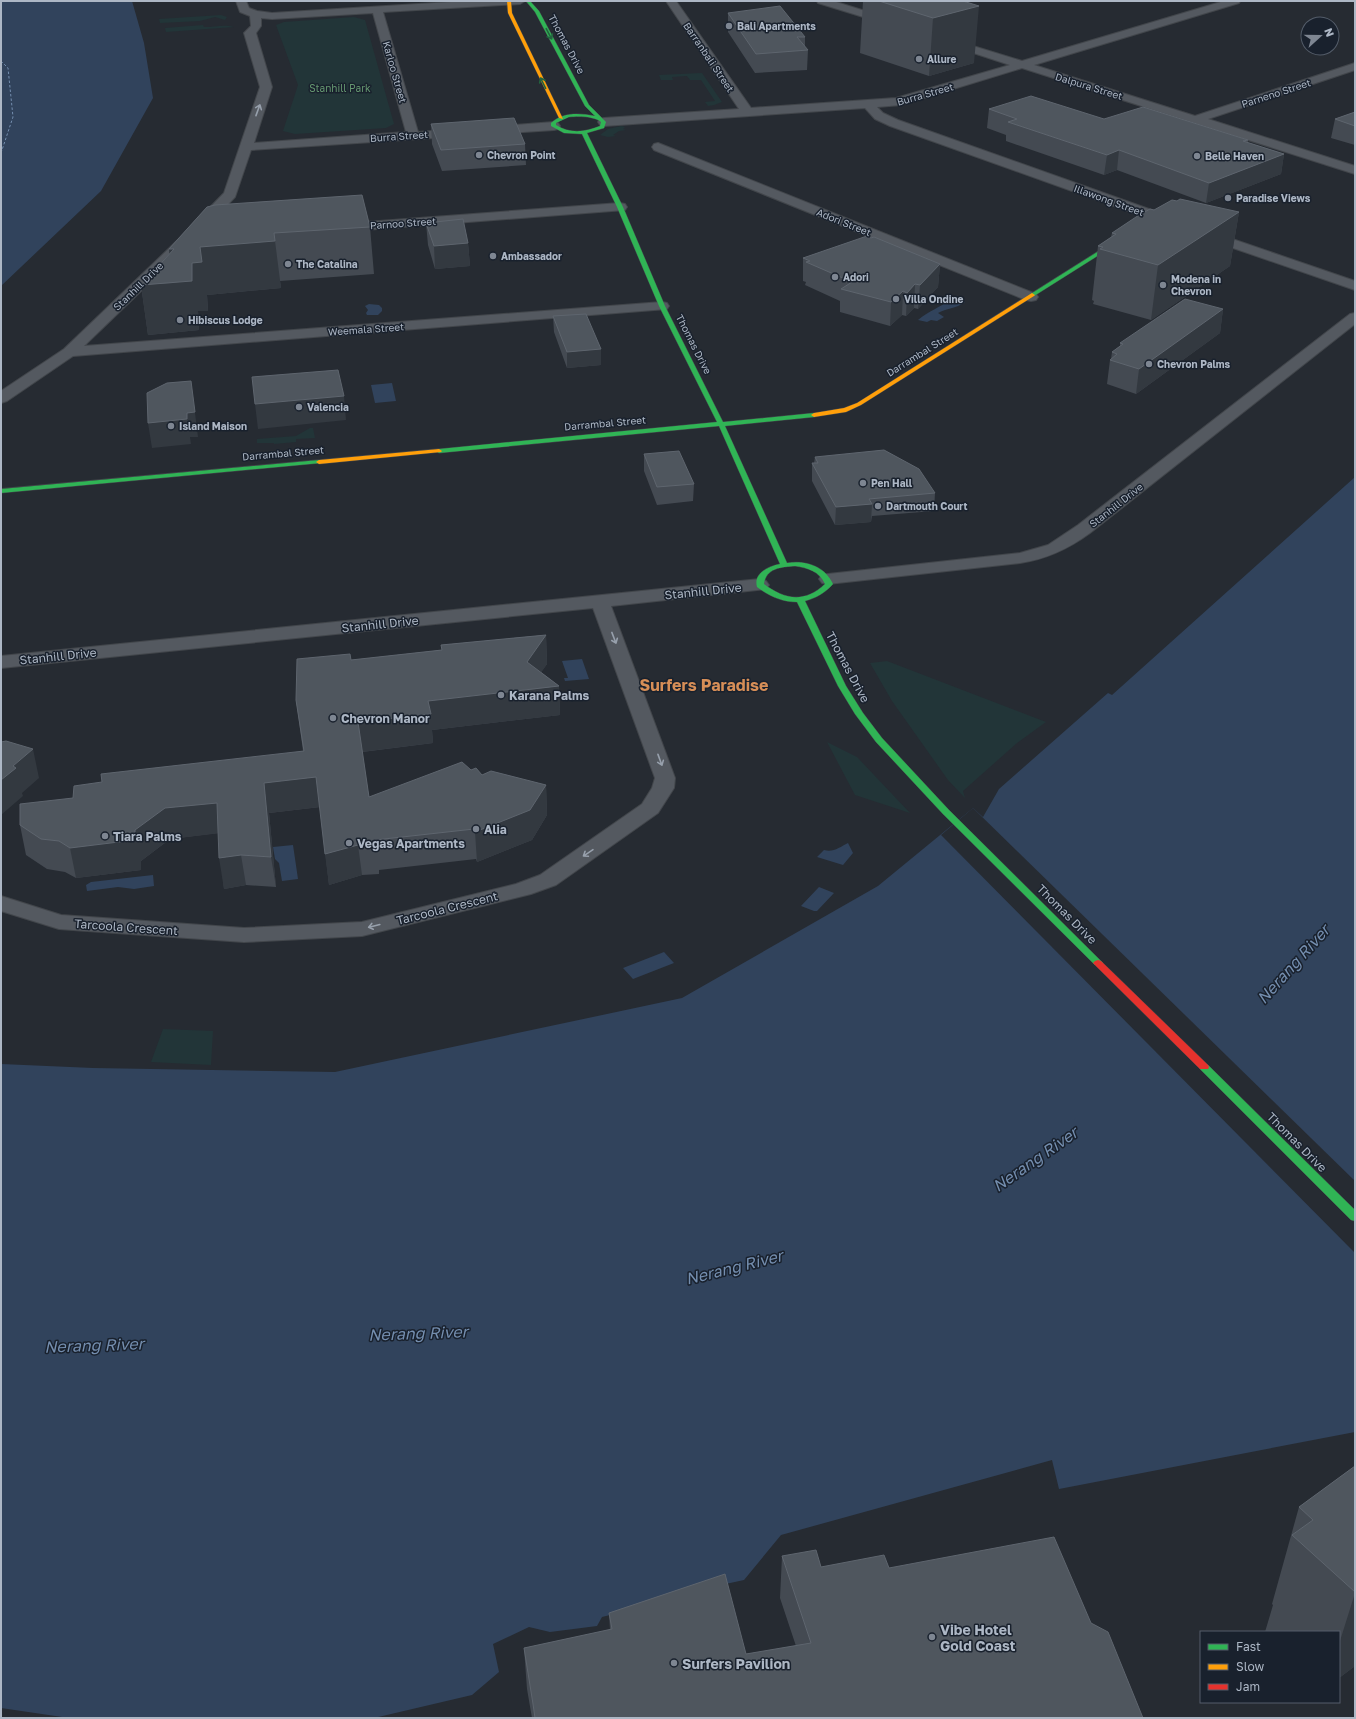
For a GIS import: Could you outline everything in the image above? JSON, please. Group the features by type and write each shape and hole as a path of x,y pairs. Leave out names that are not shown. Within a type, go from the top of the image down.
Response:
{"main road":[{"path":"509,1 510,13 561,130 584,132 602,127 601,120 580,115 558,122"},
{"name":"Thomas Drive","path":"528,1 537,11 588,106 601,120"},
{"path":"510,13 537,11"},
{"name":"Thomas Drive","path":"584,132 620,207 662,306 721,424 784,565"},
{"path":"1147,224 1158,217"},
{"name":"Darrambal Street","path":"1,491 824,414 852,407 1129,235"},
{"path":"784,565 806,566 820,571 828,579 829,584 826,590 820,594 800,599 779,598 770,595 760,585 759,580 761,575 774,567 784,565"},
{"name":"Thomas Drive","path":"800,599 839,681 859,714 886,749 946,812 1355,1217"}],"street":[{"path":"241,1 244,10 255,14 272,16 520,1"},
{"name":"Barranbali Street","path":"671,1 748,113"},
{"path":"822,1 902,26"},
{"name":"Burra Street","path":"601,120 748,113 868,105 905,100 1235,1"},
{"name":"Karloo Street","path":"377,9 413,136"},
{"path":"872,16 893,11"},
{"name":"Stanhill Drive","path":"1,398 69,352 187,239 230,194 266,87 250,33 256,26 255,14"},
{"name":"Dalpura Street","path":"932,36 1355,170"},
{"name":"Parneno Street","path":"1197,119 1355,66"},
{"path":"1330,75 1349,80"},
{"name":"Illawong Street","path":"868,105 879,116 894,123 1355,286"},
{"name":"Burra Street","path":"245,146 413,136 558,122"},
{"name":"Adori Street","path":"658,147 1030,297"},
{"name":"Parnoo Street","path":"328,229 620,207"},
{"path":"187,239 210,238"},
{"name":"Weemala Street","path":"69,352 662,306"},
{"name":"Stanhill Drive","path":"828,579 1024,557 1043,553 1058,547 1084,529 1355,317"},
{"name":"Stanhill Drive","path":"1,662 760,585"},
{"name":"Tarcoola Crescent","path":"1,903 59,922 244,935 362,929 523,889 548,880 650,808 663,788 666,778 600,602"}],"green space":[{"path":"221,15 227,17 225,20 215,17 200,21 160,23 159,19"},
{"name":"Stanhill Park","path":"354,17 365,20 394,124 386,128 295,134 283,131 298,85 276,25 284,22"},
{"path":"203,25 204,27 234,27 166,32 165,28"},
{"path":"702,73 722,102 708,106 705,102 715,101 701,80 690,80 687,76 672,77 673,80 661,80 659,75"},
{"path":"621,126 625,127 623,129 626,130 619,131 613,135 616,136 608,137 600,135 608,129"},
{"path":"310,428 313,428 315,438 296,439 296,442 274,444 257,443 257,439 296,436"},
{"path":"887,661 1046,722 1017,743 963,791 965,798 948,780 892,701 870,663"},
{"path":"827,742 857,757 910,813 855,795"},
{"path":"163,1029 213,1031 211,1065 151,1062"}],"water":[{"path":"1,1 132,1 144,43 153,98 101,191 1,286"},
{"path":"952,299 965,302 938,313 944,317 937,321 931,320 927,322 918,320 926,314"},
{"path":"369,304 379,305 382,308 382,311 378,315 367,315 366,313 368,310 365,306"},
{"path":"392,383 396,401 375,403 371,385"},
{"name":"Nerang River","path":"1355,477 1355,1432 1059,1489 1052,1460 781,1535 744,1580 670,1596 602,1617 597,1626 550,1632 529,1627 493,1644 499,1672 472,1695 374,1718 69,1718 1,1708 1,1064 93,1068 335,1072 682,998 878,886 973,808 983,817 999,789 1108,693 1112,695"},
{"path":"582,659 589,679 565,681 564,678 568,678 562,661"},
{"path":"848,843 853,853 843,865 817,857 824,850 833,850"},
{"path":"293,845 298,879 282,881 279,863 275,859 273,847"},
{"path":"153,875 154,886 134,889 118,887 87,891 86,885 91,882"},
{"path":"819,887 834,893 817,911 801,906"},
{"path":"664,952 674,963 633,979 623,968"}],"pier":[{"path":"973,808 1355,1181 1355,1253 941,835"}],"building":[{"path":"879,1 963,1 979,6 933,18"},
{"path":"780,6 805,37 797,37 808,50 756,54 728,13"},
{"path":"1031,96 1104,119 1143,107 1248,140 1243,141 1284,154 1209,183 1119,150 1107,155 1008,122 1017,119 989,109"},
{"path":"1355,112 1355,126 1335,119"},
{"path":"514,118 525,144 441,150 431,124"},
{"path":"362,195 370,227 274,233 275,241 200,247 202,262 192,263 192,281 141,285 174,249 169,249 207,207 215,205"},
{"path":"1180,199 1239,212 1158,265 1100,249 1103,247 1098,246 1116,234 1112,233 1136,217 1150,209 1154,210 1172,200 1177,201"},
{"path":"463,219 468,243 434,246 426,223"},
{"path":"867,236 871,238 874,237 940,264 920,285 915,284 907,293 903,291 891,302 841,289 852,282 806,262 810,261 803,258"},
{"path":"1185,299 1223,309 1139,369 1110,360 1117,354 1112,352 1123,344 1120,343"},
{"path":"586,314 601,349 567,352 553,316"},
{"path":"338,370 344,396 255,404 252,377"},
{"path":"191,381 195,412 187,413 187,419 148,423 147,393 167,383"},
{"path":"884,450 919,469 935,493 869,499 872,504 836,507 812,463 818,463 815,457"},
{"path":"679,451 694,484 657,487 644,454"},
{"path":"546,635 527,662 559,686 428,701 431,714 358,722 369,797 462,762 471,770 476,768 482,775 491,771 546,785 530,810 475,832 474,829 375,840 376,843 358,845 325,854 316,777 264,783 271,857 241,855 219,858 217,803 165,808 135,830 135,840 70,848 59,841 41,839 20,825 20,804 73,798 74,786 102,782 101,774 304,751 296,700 297,659 350,654 351,660 442,650 441,645"},
{"path":"6,741 33,749 13,766 16,768 1,780 1,742"},
{"path":"1355,1466 1355,1592 1292,1535 1313,1520 1299,1507"},
{"path":"1054,1537 1091,1623 1108,1632 1143,1718 535,1718 524,1648 612,1629 609,1613 725,1574 746,1654 811,1643 782,1556 816,1550 821,1567 884,1555 889,1568"}],"ferry route":[{"path":"1,61 8,68 13,117 1,153"}],"traffic: fast":[{"path":"528,1 537,11 587,106 604,122 602,127 578,133 565,132 554,126 553,123 563,117 581,115 598,118"},
{"path":"584,132 620,207 662,306 721,424 784,565"},
{"path":"1032,295 1123,238"},
{"path":"439,451 814,415"},
{"path":"1,491 319,462"},
{"path":"795,564 815,569 824,575 829,584 822,591 813,596 795,600 777,596 760,585 763,574 767,571 777,566 795,564"},
{"path":"800,599 842,686 859,714 879,740 946,812 1098,963"},
{"path":"1204,1067 1355,1217"}],"traffic: slow":[{"path":"509,1 510,13 561,118"},
{"path":"814,415 846,410 859,404 1032,295"},
{"path":"319,462 439,451"}],"traffic: jam":[{"path":"1098,963 1204,1067"}],"place":[{"name":"Bali Apartments","path":"729,26"},
{"name":"Allure","path":"919,59"},
{"name":"Chevron Point","path":"479,155"},
{"name":"Belle Haven","path":"1197,156"},
{"name":"Paradise Views","path":"1228,198"},
{"name":"Ambassador","path":"493,256"},
{"name":"The Catalina","path":"288,264"},
{"name":"Adori","path":"835,277"},
{"name":"Modena in Chevron","path":"1163,285"},
{"name":"Villa Ondine","path":"896,299"},
{"name":"Hibiscus Lodge","path":"180,320"},
{"name":"Chevron Palms","path":"1149,364"},
{"name":"Valencia","path":"299,407"},
{"name":"Island Maison","path":"171,426"},
{"name":"Pen Hall","path":"863,483"},
{"name":"Dartmouth Court","path":"878,506"},
{"name":"Karana Palms","path":"501,695"},
{"name":"Chevron Manor","path":"333,718"},
{"name":"Alia","path":"476,829"},
{"name":"Tiara Palms","path":"105,836"},
{"name":"Vegas Apartments","path":"349,843"},
{"name":"Vibe Hotel Gold Coast","path":"932,1637"},
{"name":"Surfers Pavilion","path":"674,1663"}],"district":[{"name":"Surfers Paradise","path":"704,685"}]}
